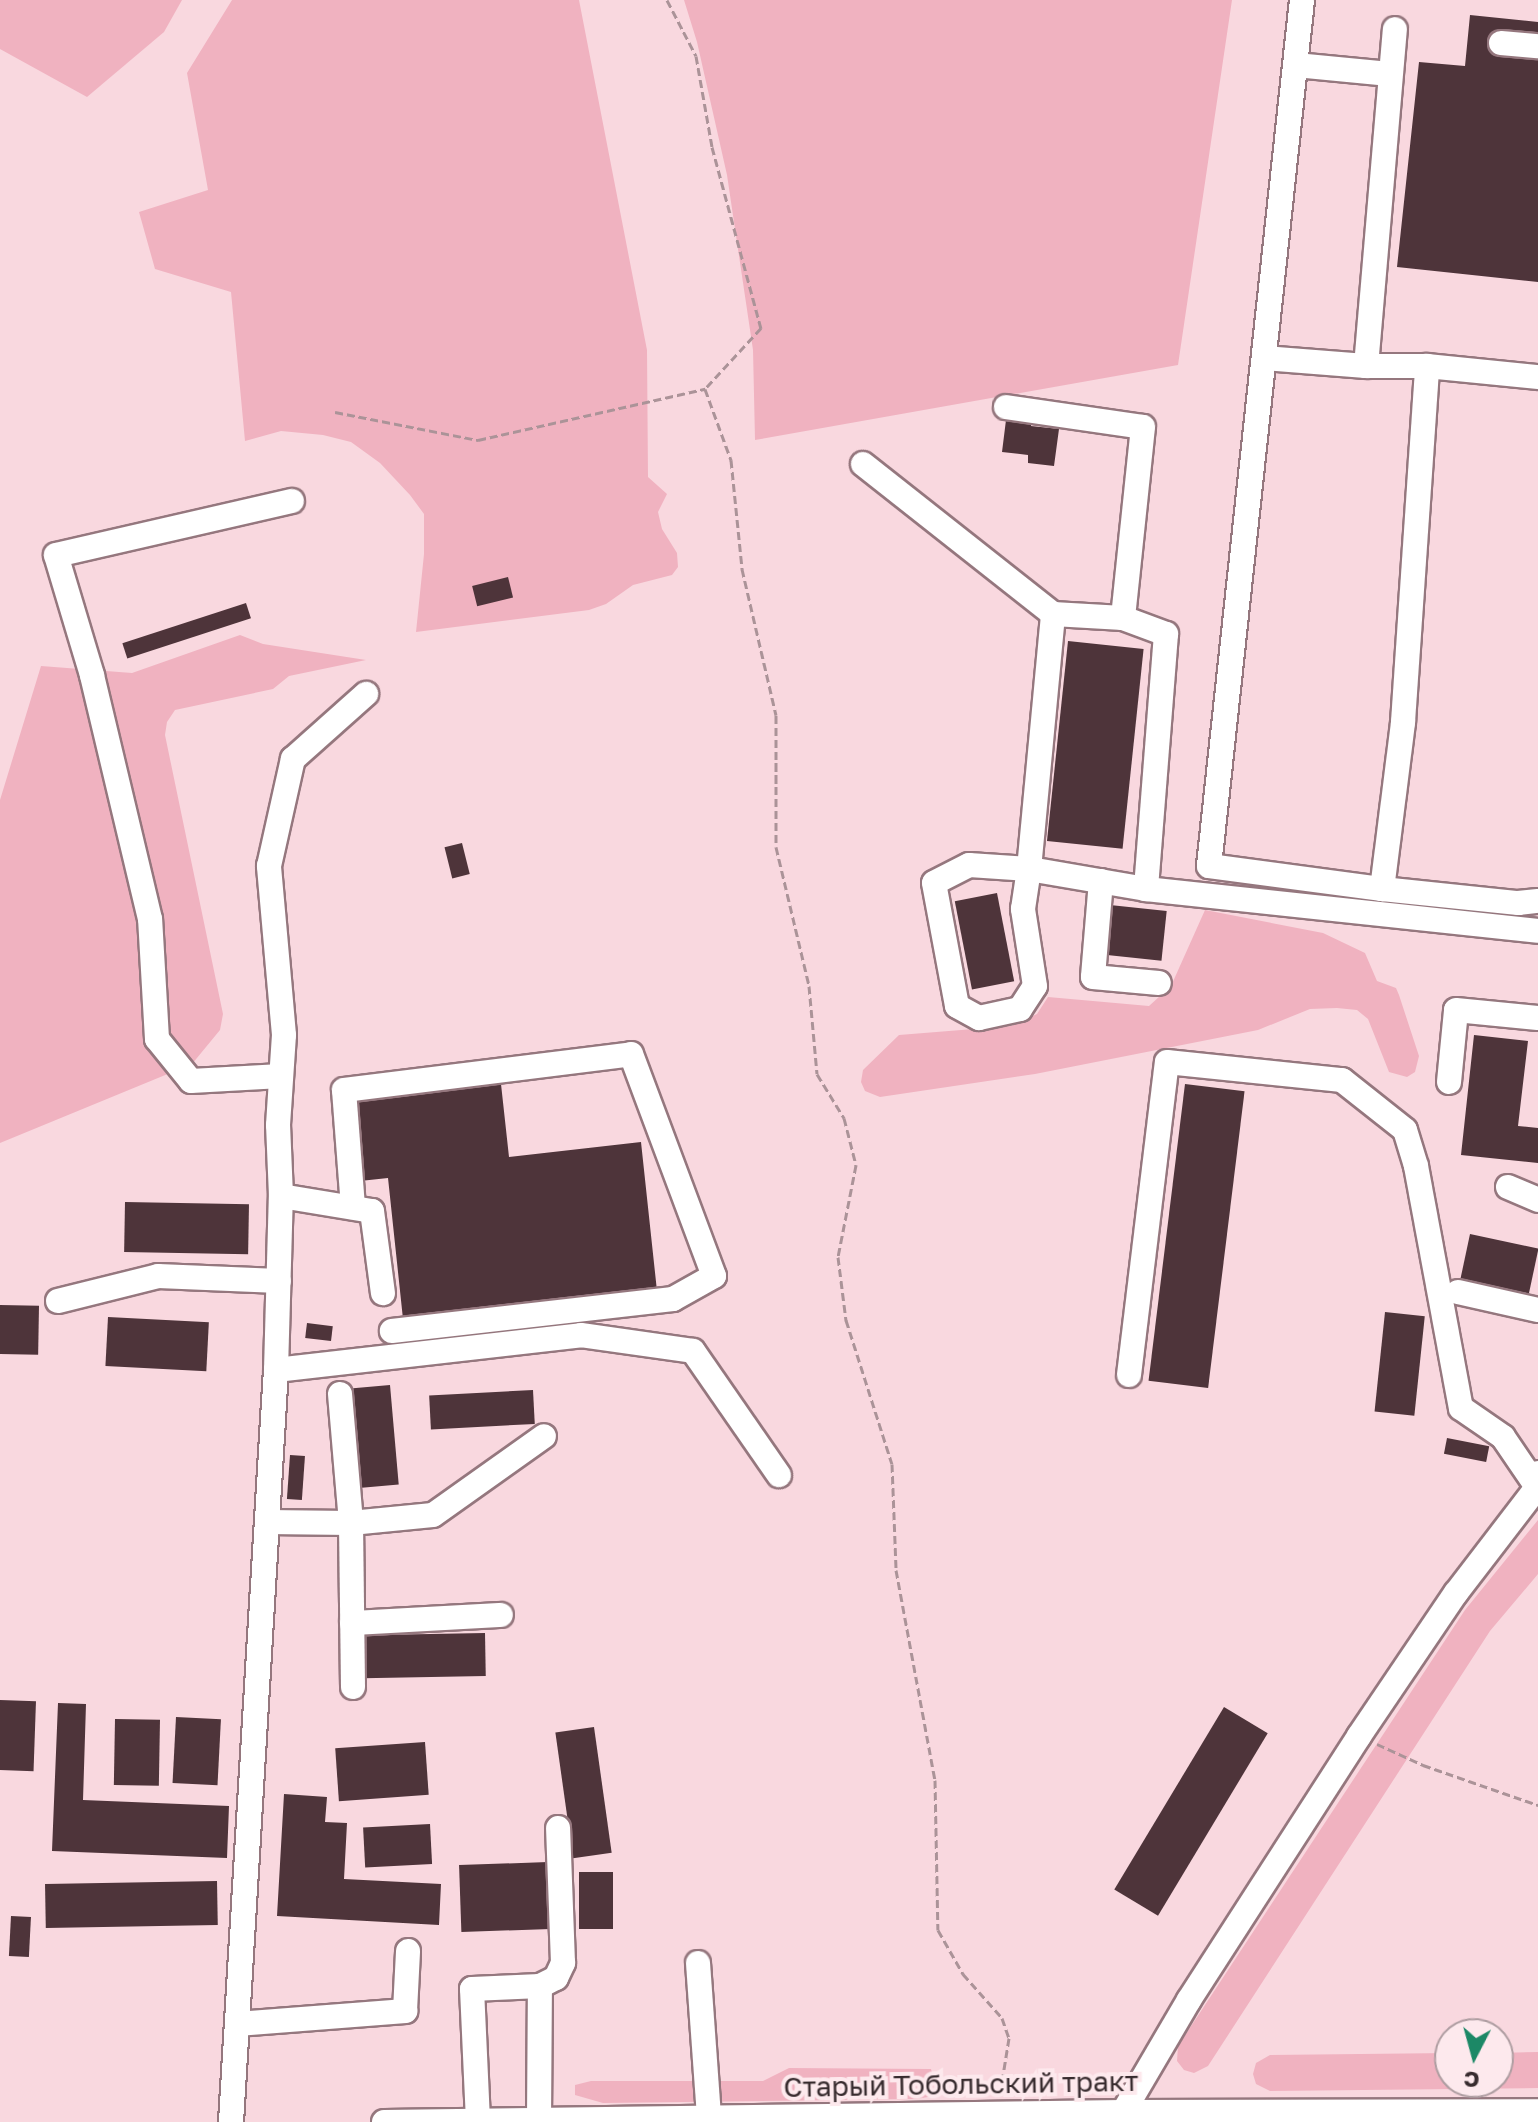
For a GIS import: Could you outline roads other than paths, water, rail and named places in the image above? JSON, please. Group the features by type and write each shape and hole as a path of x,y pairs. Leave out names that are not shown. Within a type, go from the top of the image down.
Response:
{"street":[{"path":"1302,0 1209,866 1382,889 1518,903 1538,901"},
{"path":"1366,366 1395,29"},
{"path":"1501,43 1538,46"},
{"path":"1296,65 1390,74"},
{"path":"1264,358 1366,366 1427,366 1538,377"},
{"path":"1382,889 1403,722 1427,366"},
{"path":"1006,407 1143,427 1123,618"},
{"path":"863,464 1053,614 1123,618 1166,634 1146,889"},
{"path":"281,1076 191,1081 157,1039 150,919 92,675 56,555 292,501"},
{"path":"1053,614 1029,869 1023,909 1035,986 1020,1009 979,1018 957,1006 934,883 969,865 1029,869 1146,889 1538,931"},
{"path":"231,2122 279,1281 284,1035 269,866 293,759 366,694"},
{"path":"1101,881 1093,977 1159,983"},
{"path":"1449,1082 1456,1010 1538,1018"},
{"path":"353,1207 344,1090 631,1054 714,1276 673,1299 392,1331"},
{"path":"1121,2117 1189,2000 1359,1736 1456,1593 1538,1482 1503,1437 1461,1408 1416,1166 1405,1130 1342,1080 1167,1062 1129,1375"},
{"path":"1508,1187 1538,1200"},
{"path":"281,1196 372,1211 383,1293"},
{"path":"58,1301 158,1276 279,1281"},
{"path":"1458,1292 1538,1310"},
{"path":"276,1370 581,1335 693,1351 779,1475"},
{"path":"340,1394 351,1523 353,1687"},
{"path":"267,1522 351,1523 433,1515 544,1436"},
{"path":"352,1623 501,1615"},
{"path":"478,2121 472,1989 540,1986 556,1978 563,1963 558,1828"},
{"path":"237,2024 405,2011 408,1951"},
{"path":"698,1963 709,2117"},
{"path":"539,2120 540,1986"},
{"name":"Старый Тобольский тракт","path":"384,2122 996,2113 1121,2117 1538,2111"}]}
